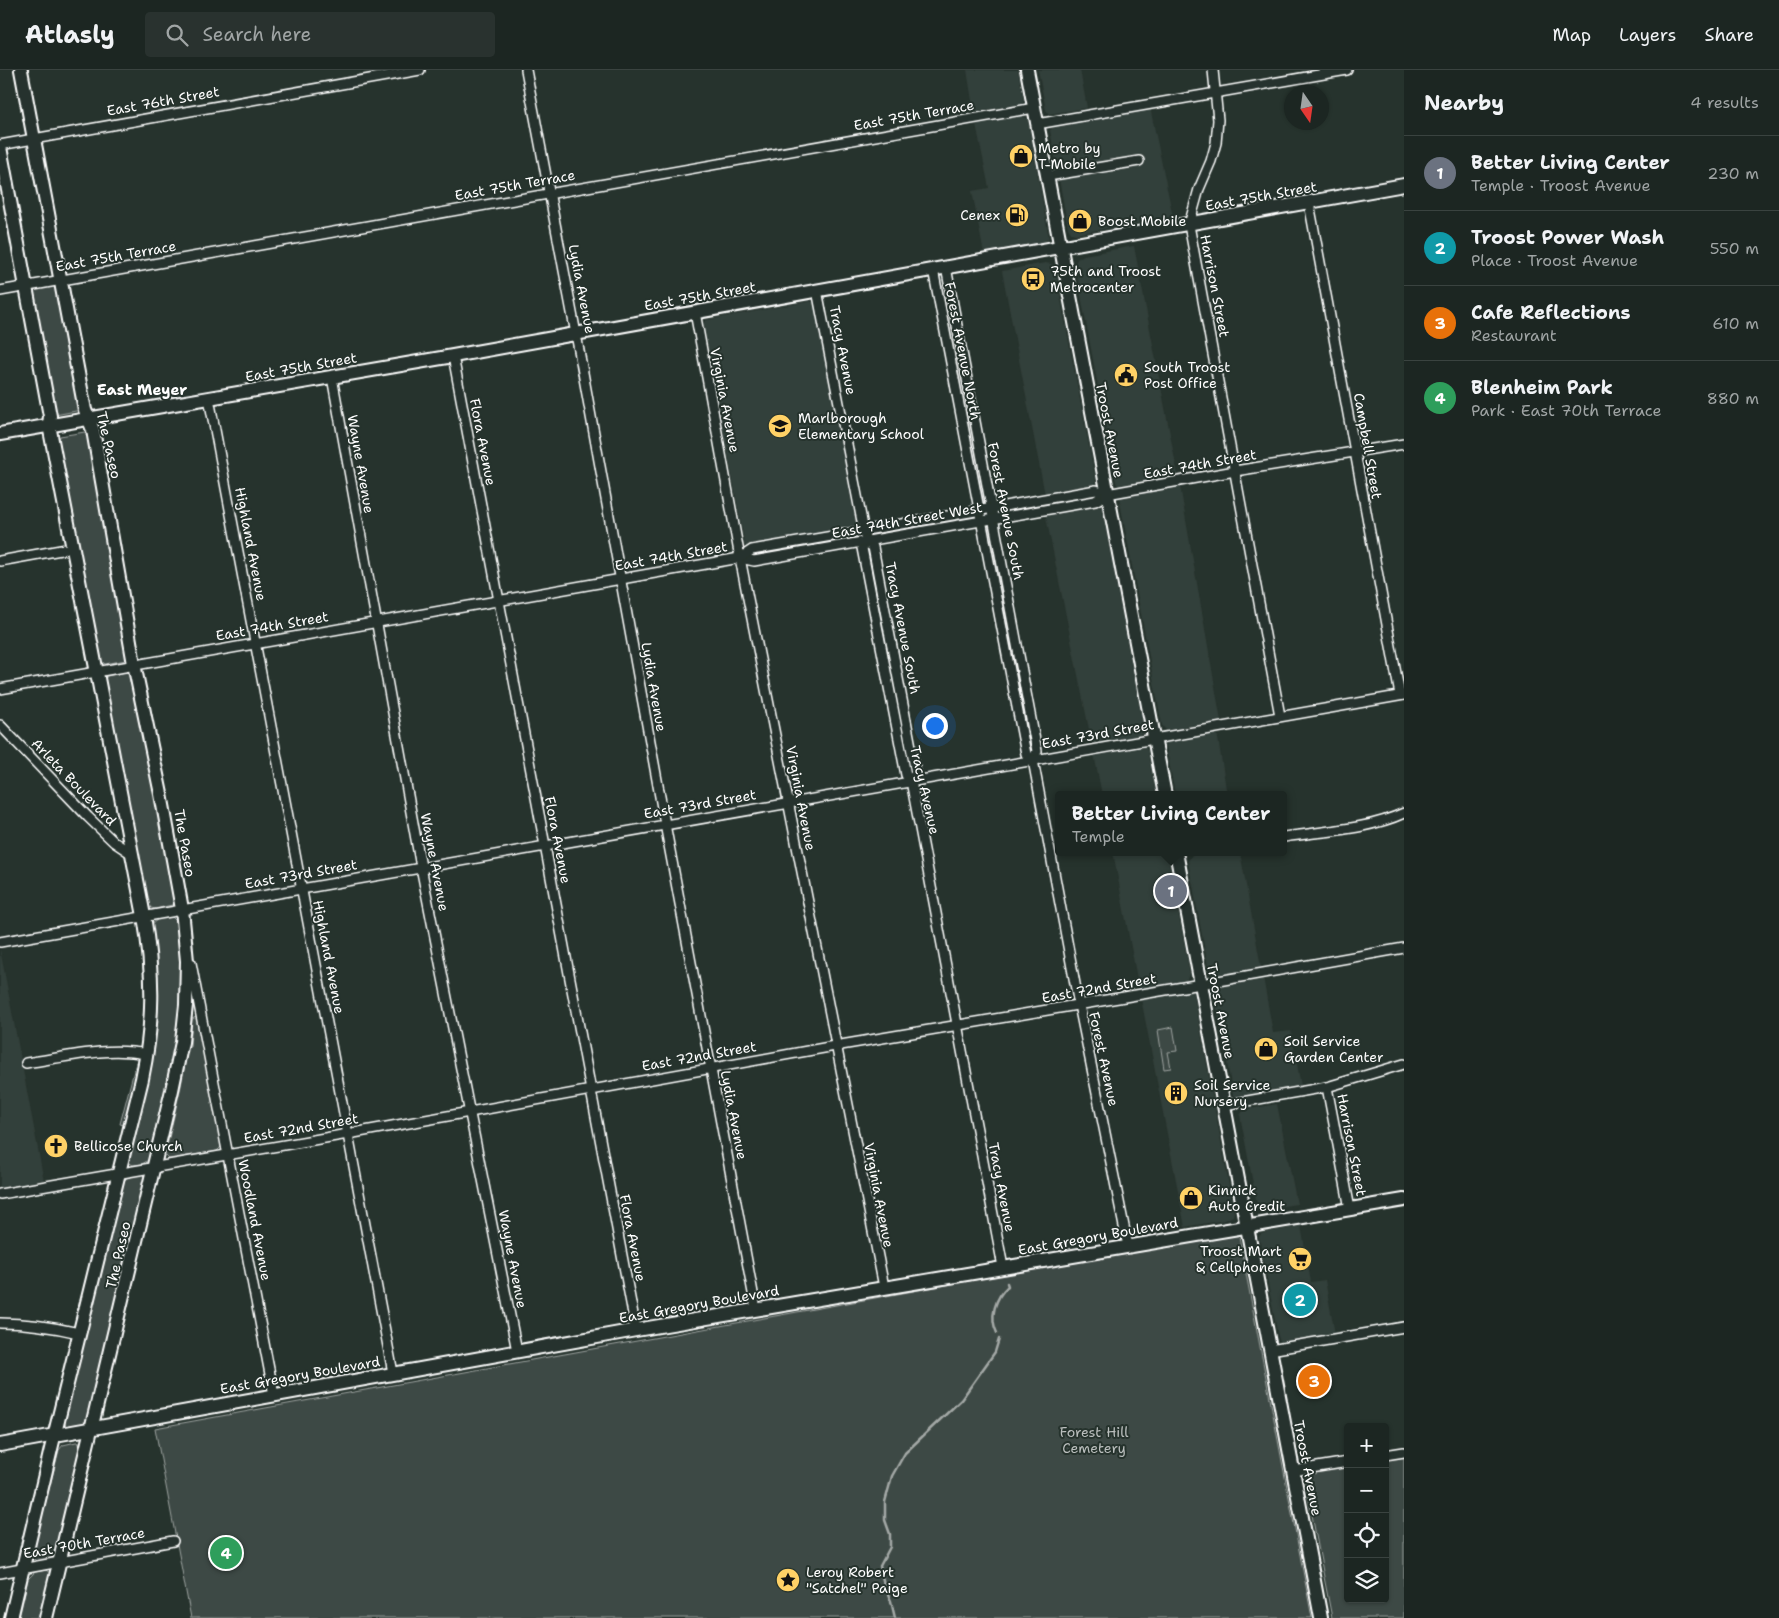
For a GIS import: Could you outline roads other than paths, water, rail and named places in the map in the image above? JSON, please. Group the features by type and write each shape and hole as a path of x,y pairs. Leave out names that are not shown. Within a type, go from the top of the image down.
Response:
{"main road":[{"name":"The Paseo","path":"21,70 86,410 93,430 134,664 161,794 182,909 187,978 182,1042 46,1618"},
{"name":"Troost Avenue","path":"1027,70 1164,791"},
{"name":"The Paseo","path":"0,146 50,416 49,425 72,548 144,916 150,951 152,995 147,1054 11,1618"},
{"name":"East 75th Street","path":"0,434 453,356 1404,185"},
{"name":"Troost Avenue","path":"1177,856 1321,1618"},
{"name":"East Gregory Boulevard","path":"0,1445 756,1309 1404,1200"}],"street":[{"name":"East 76th Street","path":"0,146 34,138 420,70"},
{"name":"Lydia Avenue","path":"526,70 756,1309"},
{"name":"Harrison Street","path":"1214,70 1218,120 1216,143 1211,161 1199,189 1189,224 1280,716"},
{"path":"1037,124 1347,70"},
{"name":"East 75th Terrace","path":"0,290 1034,108"},
{"path":"1048,176 1139,161"},
{"name":"Campbell Street","path":"1309,203 1402,695"},
{"name":"Forest Avenue South","path":"940,268 994,518 1037,751 1033,760"},
{"name":"Forest Avenue North","path":"940,268 979,510 1026,754 1033,760"},
{"name":"Tracy Avenue","path":"817,290 866,542 862,548 906,775 911,781 1003,1267"},
{"name":"Virginia Avenue","path":"695,312 740,558 884,1287"},
{"name":"Flora Avenue","path":"453,356 636,1330"},
{"name":"Wayne Avenue","path":"332,377 421,867 517,1351"},
{"name":"Highland Avenue","path":"209,398 394,1373"},
{"name":"East 74th Street","path":"0,689 740,558 752,550 864,532 979,510 1096,490 1108,494 1235,471 1404,444"},
{"name":"East 74th Street West","path":"740,558 754,561 866,542 1095,501 1108,494"},
{"path":"0,561 72,548"},
{"name":"East 73rd Street","path":"0,942 1402,695"},
{"name":"Arleta Boulevard","path":"0,725 88,817 114,842 132,854"},
{"name":"Forest Avenue","path":"1033,760 1079,1005 1128,1246"},
{"path":"1287,837 1370,824 1404,813"},
{"name":"Woodland Avenue","path":"185,932 274,1395"},
{"name":"East 72nd Street","path":"0,1194 348,1134 835,1046 1404,948"},
{"path":"26,1064 90,1052 112,1050 147,1054"},
{"path":"1224,1105 1327,1087 1404,1064"},
{"name":"Harrison Street","path":"1327,1087 1350,1209"},
{"path":"0,1323 53,1327 79,1333"},
{"path":"1270,1350 1404,1327"},
{"path":"1389,1454 1404,1452"},
{"path":"1293,1471 1344,1463"},
{"name":"East 70th Terrace","path":"0,1572 173,1541"}],"waterway":[{"path":"997,1333 994,1321 995,1308 1000,1296 1008,1286 1007,1283"},
{"path":"895,1618 880,1566 890,1547 890,1534 885,1520 885,1502 892,1476 905,1453 961,1400 995,1352 999,1339"}],"place":[{"name":"Metro by T-Mobile","path":"1021,156"},
{"name":"Cenex","path":"1017,215"},
{"name":"Boost Mobile","path":"1080,221"},
{"name":"75th and Troost Metrocenter","path":"1033,279"},
{"name":"South Troost Post Office","path":"1126,375"},
{"name":"Marlborough Elementary School","path":"780,426"},
{"name":"Better Living Center","path":"1171,891"},
{"name":"Soil Service Garden Center","path":"1266,1049"},
{"name":"Soil Service Nursery","path":"1176,1093"},
{"name":"Bellicose Church","path":"56,1146"},
{"name":"Kinnick Auto Credit","path":"1191,1198"},
{"name":"Troost Mart & Cellphones","path":"1300,1259"},
{"name":"Troost Power Wash","path":"1300,1300"},
{"name":"Cafe Reflections","path":"1314,1381"},
{"name":"Blenheim Park","path":"226,1553"},
{"name":"Leroy Robert \"Satchel\" Paige","path":"788,1580"}],"district":[{"name":"East Meyer","path":"142,390"}],"park label":[{"name":"Forest Hill Cemetery","path":"1094,1440"}]}
